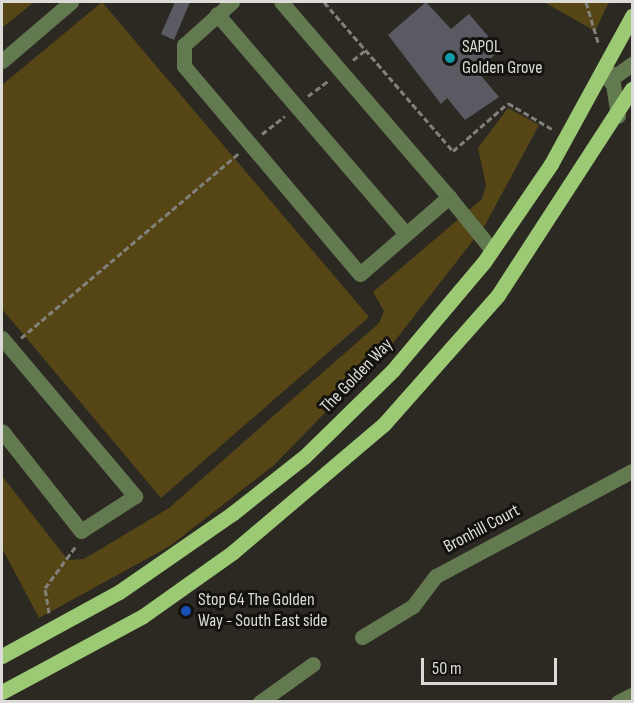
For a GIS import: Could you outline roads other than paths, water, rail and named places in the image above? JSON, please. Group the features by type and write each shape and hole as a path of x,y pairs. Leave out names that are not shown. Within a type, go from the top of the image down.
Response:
{"main road":[{"name":"The Golden Way","path":"2,656 170,559 304,457 393,370 492,250 551,164 603,74 633,16"},
{"path":"2,692 143,616 233,552 384,424 498,296 618,116 633,89"}],"street":[{"path":"2,61 71,2"},
{"path":"232,2 184,45 184,66 360,274 449,197"},
{"path":"281,2 492,250"},
{"path":"217,14 406,234"},
{"path":"603,74 618,74 633,64"},
{"path":"603,74 613,84 618,116"},
{"path":"2,431 81,531 135,496 5,343"},
{"name":"Bronhill Court","path":"362,637 413,606 429,584 633,471"},
{"path":"260,702 313,664"},
{"path":"618,702 633,695"}],"place":[{"name":"SAPOL Golden Grove","path":"450,58"},
{"name":"Stop 64 The Golden Way - South East side","path":"186,611"}]}
